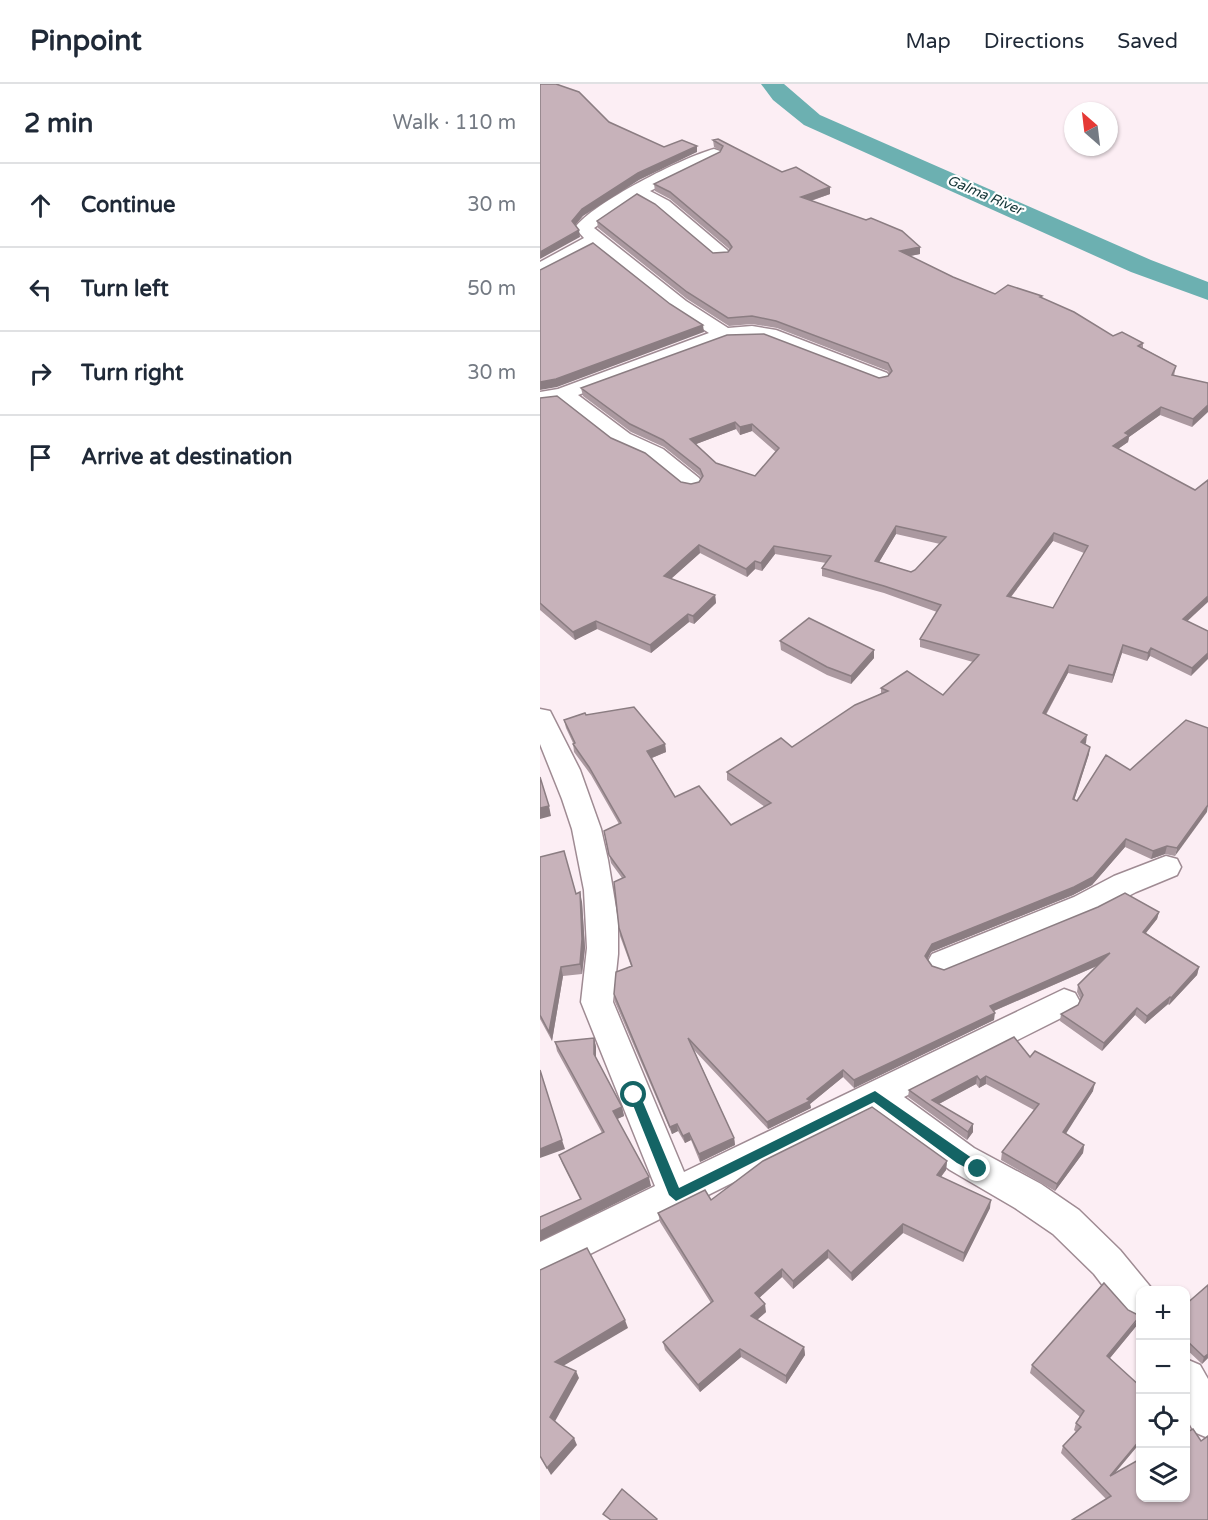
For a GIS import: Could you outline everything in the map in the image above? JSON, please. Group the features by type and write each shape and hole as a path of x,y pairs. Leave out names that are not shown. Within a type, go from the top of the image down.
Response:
{"street":[{"path":"714,154 637,190 607,208 584,228 680,304 724,334"},
{"path":"637,190 663,205 721,254"},
{"path":"540,269 595,239"},
{"path":"540,398 562,394 724,334 755,331 769,334 880,377"},
{"path":"562,394 622,439 655,454 691,483"},
{"path":"540,718 579,806 595,860 601,905 603,950 597,1002 676,1195"},
{"path":"943,963 1085,905 1125,884 1166,867"},
{"path":"540,1261 1064,1002"},
{"path":"875,1096 962,1160 1028,1196 1066,1222 1107,1262 1136,1299"},
{"path":"1190,1387 1208,1418"}],"building":[{"path":"540,84 556,84 579,92 609,122 664,147 682,140 697,146 638,173 582,209 572,221 579,230 540,252"},
{"path":"718,139 782,172 796,167 830,187 801,197 866,220 871,218 902,231 920,247 900,251 953,277 995,294 1008,285 1042,296 1040,297 1074,312 1113,336 1122,332 1143,343 1138,346 1176,366 1172,375 1208,383 1208,405 1193,419 1161,407 1125,433 1129,435 1113,446 1195,490 1208,480 1208,596 1183,619 1208,631 1208,653 1192,668 1151,648 1148,653 1123,645 1113,675 1069,665 1043,713 1087,735 1081,742 1090,747 1073,799 1077,801 1106,755 1130,770 1186,720 1208,728 1208,805 1177,848 1167,846 1153,851 1126,839 1093,877 1074,887 932,944 925,956 932,966 944,970 1098,907 1125,893 1159,912 1143,932 1199,967 1171,998 1147,1016 1137,1008 1104,1043 1061,1014 1078,1005 1083,995 1078,985 1110,953 990,1006 995,1013 854,1080 843,1070 807,1099 810,1101 767,1122 688,1038 734,1138 699,1154 689,1133 683,1136 677,1124 670,1127 614,994 616,972 632,966 619,928 614,882 625,877 609,855 604,831 621,823 573,744 575,743 564,720 585,713 586,715 634,707 665,744 647,751 675,797 699,786 731,825 771,803 727,772 781,738 792,747 855,705 888,691 881,688 907,671 943,695 979,655 920,639 941,605 822,568 831,556 774,546 761,563 755,561 746,569 699,545 664,576 715,595 693,616 688,614 650,645 596,621 573,632 540,603 540,398 557,396 611,438 645,453 681,482 691,484 699,482 703,476 700,469 663,440 630,424 581,388 727,335 764,334 879,378 888,376 892,371 888,363 776,321 752,316 728,318 687,292 597,221 637,194 655,204 713,253 728,252 732,247 728,241 670,192 654,184 720,152 723,146 713,140","holes":["735,422 740,427 752,424 779,448 755,476 716,463 690,439","896,526 946,537 911,572 875,561","1054,533 1088,546 1053,608 1007,596"]},
{"path":"593,243 670,304 703,325 556,379 540,382 540,270"},
{"path":"809,618 874,650 851,676 827,667 780,641"},
{"path":"540,777 549,806 540,808"},
{"path":"564,851 576,894 580,892 582,939 580,964 561,967 549,1032 540,1015 540,857"},
{"path":"1014,1037 1030,1057 1035,1051 1095,1083 1063,1132 1084,1145 1057,1184 1002,1152 1039,1104 986,1076 980,1080 977,1076 932,1100 973,1124 968,1132 909,1090"},
{"path":"594,1038 594,1054 622,1107 613,1111 649,1177 540,1231 540,1217 581,1199 559,1155 604,1132 555,1042"},
{"path":"540,1070 562,1140 540,1149"},
{"path":"872,1107 947,1161 937,1175 991,1200 964,1253 903,1224 851,1273 828,1250 793,1281 782,1269 755,1293 765,1304 751,1316 804,1347 786,1376 740,1349 698,1385 663,1342 713,1301 658,1213 705,1190 711,1200 763,1161"},
{"path":"587,1248 625,1320 555,1362 576,1371 550,1417 574,1438 547,1468 540,1456 540,1270"},
{"path":"1104,1283 1128,1310 1136,1314 1136,1321 1107,1356 1136,1382 1136,1445 1110,1476 1136,1461 1136,1502 1190,1502 1190,1430 1193,1429 1201,1441 1208,1436 1208,1520 1072,1520 1111,1496 1063,1446 1081,1427 1076,1423 1084,1411 1032,1365"},
{"path":"1208,1285 1208,1354 1204,1357 1190,1344 1190,1301"},
{"path":"622,1489 657,1519 611,1520 603,1514"}],"waterway":[{"name":"Galma River","path":"772,84 781,95 812,120 1141,266 1208,292"}],"route":[{"path":"634,1095 676,1195 875,1096 962,1160 978,1169"}]}
